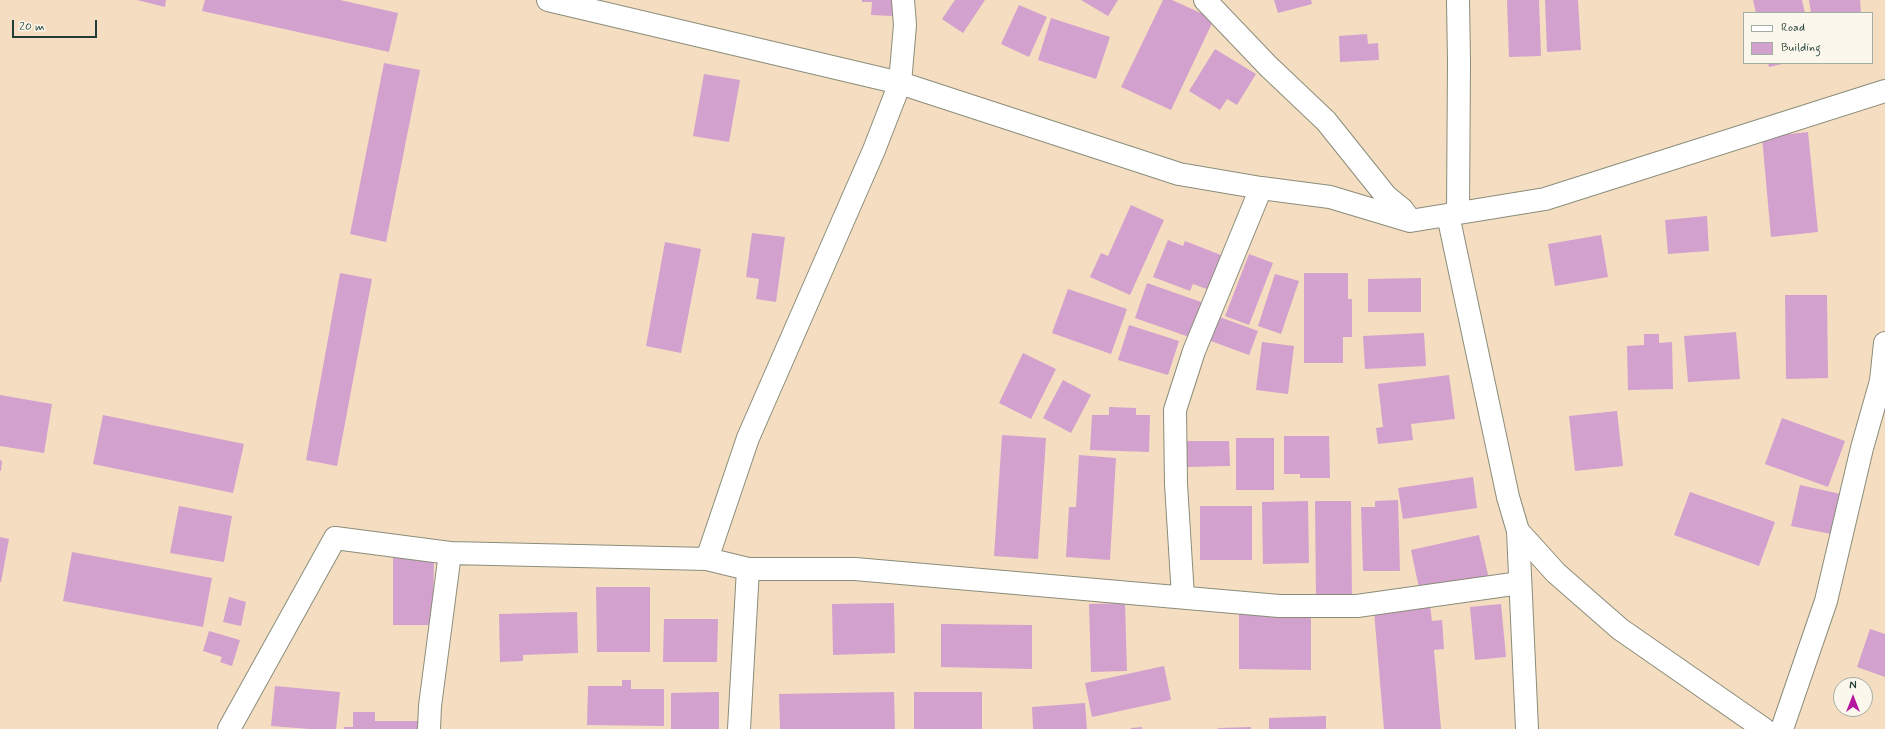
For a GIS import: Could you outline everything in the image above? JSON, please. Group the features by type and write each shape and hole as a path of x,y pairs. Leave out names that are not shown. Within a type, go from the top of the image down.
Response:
{"street":[{"path":"548,0 900,83 1179,174 1261,188 1330,197 1410,221 1545,198 1885,91"},
{"path":"707,559 748,438 874,150 900,83 905,25 903,0"},
{"path":"1205,0 1268,66 1326,122 1386,196 1402,209 1410,221"},
{"path":"1458,0 1459,61 1453,214 1508,497 1518,531 1527,729"},
{"path":"1183,597 1176,484 1175,410 1194,351 1261,188"},
{"path":"1782,729 1826,601 1862,448 1881,380 1885,343"},
{"path":"1518,531 1556,573 1620,629 1764,729"},
{"path":"228,729 335,538 450,553 707,559 748,569 855,569 1279,606 1357,606 1520,583"},
{"path":"429,729 430,706 450,553"},
{"path":"739,729 748,569"}],"building":[{"path":"137,0 166,0 165,7"},
{"path":"205,0 340,0 398,13 389,52 202,11"},
{"path":"862,0 894,0 893,16 871,15 872,2 862,2"},
{"path":"955,0 985,0 963,33 942,19"},
{"path":"1081,0 1118,0 1108,16"},
{"path":"1163,0 1172,0 1214,19 1171,110 1121,87"},
{"path":"1274,0 1311,0 1312,4 1278,13"},
{"path":"1507,0 1539,0 1541,56 1509,57"},
{"path":"1545,0 1578,0 1581,50 1547,52"},
{"path":"1753,0 1802,0 1805,12 1756,12"},
{"path":"1809,0 1860,0 1861,12 1811,12"},
{"path":"1019,5 1047,17 1029,57 1001,44"},
{"path":"1051,18 1110,37 1096,79 1038,60"},
{"path":"1367,34 1368,44 1378,43 1379,60 1340,62 1339,36"},
{"path":"1215,49 1256,74 1237,105 1227,99 1220,110 1189,91"},
{"path":"384,63 420,70 386,242 350,234"},
{"path":"1768,64 1782,64 1769,67"},
{"path":"704,74 740,80 729,142 693,136"},
{"path":"1808,132 1818,232 1771,237 1762,137"},
{"path":"1131,205 1164,220 1130,295 1090,277 1101,253 1108,256"},
{"path":"1707,216 1709,251 1668,254 1665,220"},
{"path":"752,233 785,237 776,302 756,299 759,279 746,277"},
{"path":"1601,235 1608,277 1555,286 1548,244"},
{"path":"1168,240 1183,246 1185,241 1226,257 1212,291 1193,284 1190,291 1153,277"},
{"path":"665,242 701,249 681,353 646,346"},
{"path":"1249,254 1273,263 1249,325 1225,316"},
{"path":"340,273 372,279 337,466 306,460"},
{"path":"1304,273 1348,273 1348,299 1352,299 1352,337 1343,337 1343,363 1304,363"},
{"path":"1275,274 1299,281 1281,334 1258,326"},
{"path":"1421,278 1421,312 1368,312 1368,279"},
{"path":"1147,283 1204,303 1192,338 1135,318"},
{"path":"1068,289 1127,309 1111,354 1052,333"},
{"path":"1785,295 1827,295 1828,378 1786,379"},
{"path":"1217,316 1258,331 1249,355 1208,340"},
{"path":"1129,325 1179,341 1168,375 1118,360"},
{"path":"1736,332 1740,379 1688,382 1684,336"},
{"path":"1424,333 1426,366 1365,369 1363,336"},
{"path":"1644,334 1659,334 1659,343 1672,342 1673,389 1628,390 1627,346 1644,345"},
{"path":"1262,342 1294,346 1288,394 1256,390"},
{"path":"1023,353 1056,369 1031,419 999,403"},
{"path":"1449,375 1455,419 1411,424 1413,440 1378,444 1376,428 1383,427 1378,384"},
{"path":"1063,380 1091,395 1071,433 1043,418"},
{"path":"0,395 52,404 44,453 0,446"},
{"path":"1109,407 1136,408 1136,415 1150,415 1149,452 1090,450 1092,415 1109,415"},
{"path":"1617,411 1623,466 1575,471 1569,416"},
{"path":"103,415 244,444 233,493 93,464"},
{"path":"1782,418 1845,441 1828,487 1765,464"},
{"path":"1002,435 1046,438 1038,559 994,556"},
{"path":"1284,436 1329,436 1330,478 1300,478 1300,474 1284,474"},
{"path":"1236,438 1274,438 1274,490 1236,490"},
{"path":"1185,441 1229,441 1230,466 1185,467"},
{"path":"1079,455 1116,458 1110,560 1066,557 1069,507 1076,507"},
{"path":"0,460 2,461 1,471 0,471"},
{"path":"1473,477 1477,508 1403,519 1398,488"},
{"path":"1800,485 1845,495 1836,535 1791,526"},
{"path":"1690,492 1775,522 1759,566 1674,535"},
{"path":"1398,500 1400,571 1363,571 1361,507 1375,507 1375,501"},
{"path":"1308,501 1309,563 1263,564 1262,502"},
{"path":"1315,501 1351,501 1352,599 1316,599"},
{"path":"179,506 232,516 224,562 170,553"},
{"path":"1200,506 1252,506 1252,560 1200,560"},
{"path":"1479,535 1489,579 1420,593 1411,550"},
{"path":"0,537 9,539 1,582 0,582"},
{"path":"72,552 212,578 203,627 63,601"},
{"path":"393,554 434,554 433,625 393,625"},
{"path":"596,587 650,587 650,652 597,652"},
{"path":"229,597 246,602 241,626 223,622"},
{"path":"894,603 895,653 833,655 832,604"},
{"path":"1125,603 1127,671 1091,672 1089,604"},
{"path":"1501,604 1506,657 1475,660 1470,607"},
{"path":"1430,606 1432,621 1442,620 1444,649 1434,650 1441,729 1384,729 1374,611"},
{"path":"577,612 578,653 523,655 523,661 500,662 499,614"},
{"path":"1239,612 1311,612 1311,670 1239,669"},
{"path":"664,619 718,619 717,662 663,662"},
{"path":"941,624 1032,625 1032,669 941,667"},
{"path":"1870,629 1885,634 1885,677 1857,667"},
{"path":"209,631 240,640 232,666 220,662 222,657 203,651"},
{"path":"1164,666 1171,700 1092,717 1085,683"},
{"path":"622,680 631,680 631,689 664,689 664,726 587,725 588,686 622,686"},
{"path":"275,686 340,692 336,729 271,726"},
{"path":"719,692 719,729 671,729 671,693"},
{"path":"894,692 895,729 780,729 779,694"},
{"path":"914,692 982,692 982,729 914,729"},
{"path":"1085,703 1087,729 1033,729 1032,707"},
{"path":"353,712 375,712 375,721 418,721 418,729 344,729 344,727 353,727"},
{"path":"1326,716 1326,729 1269,729 1269,718"},
{"path":"1142,727 1142,729 1131,729 1131,728"},
{"path":"1251,727 1251,729 1218,729 1218,728"}]}
